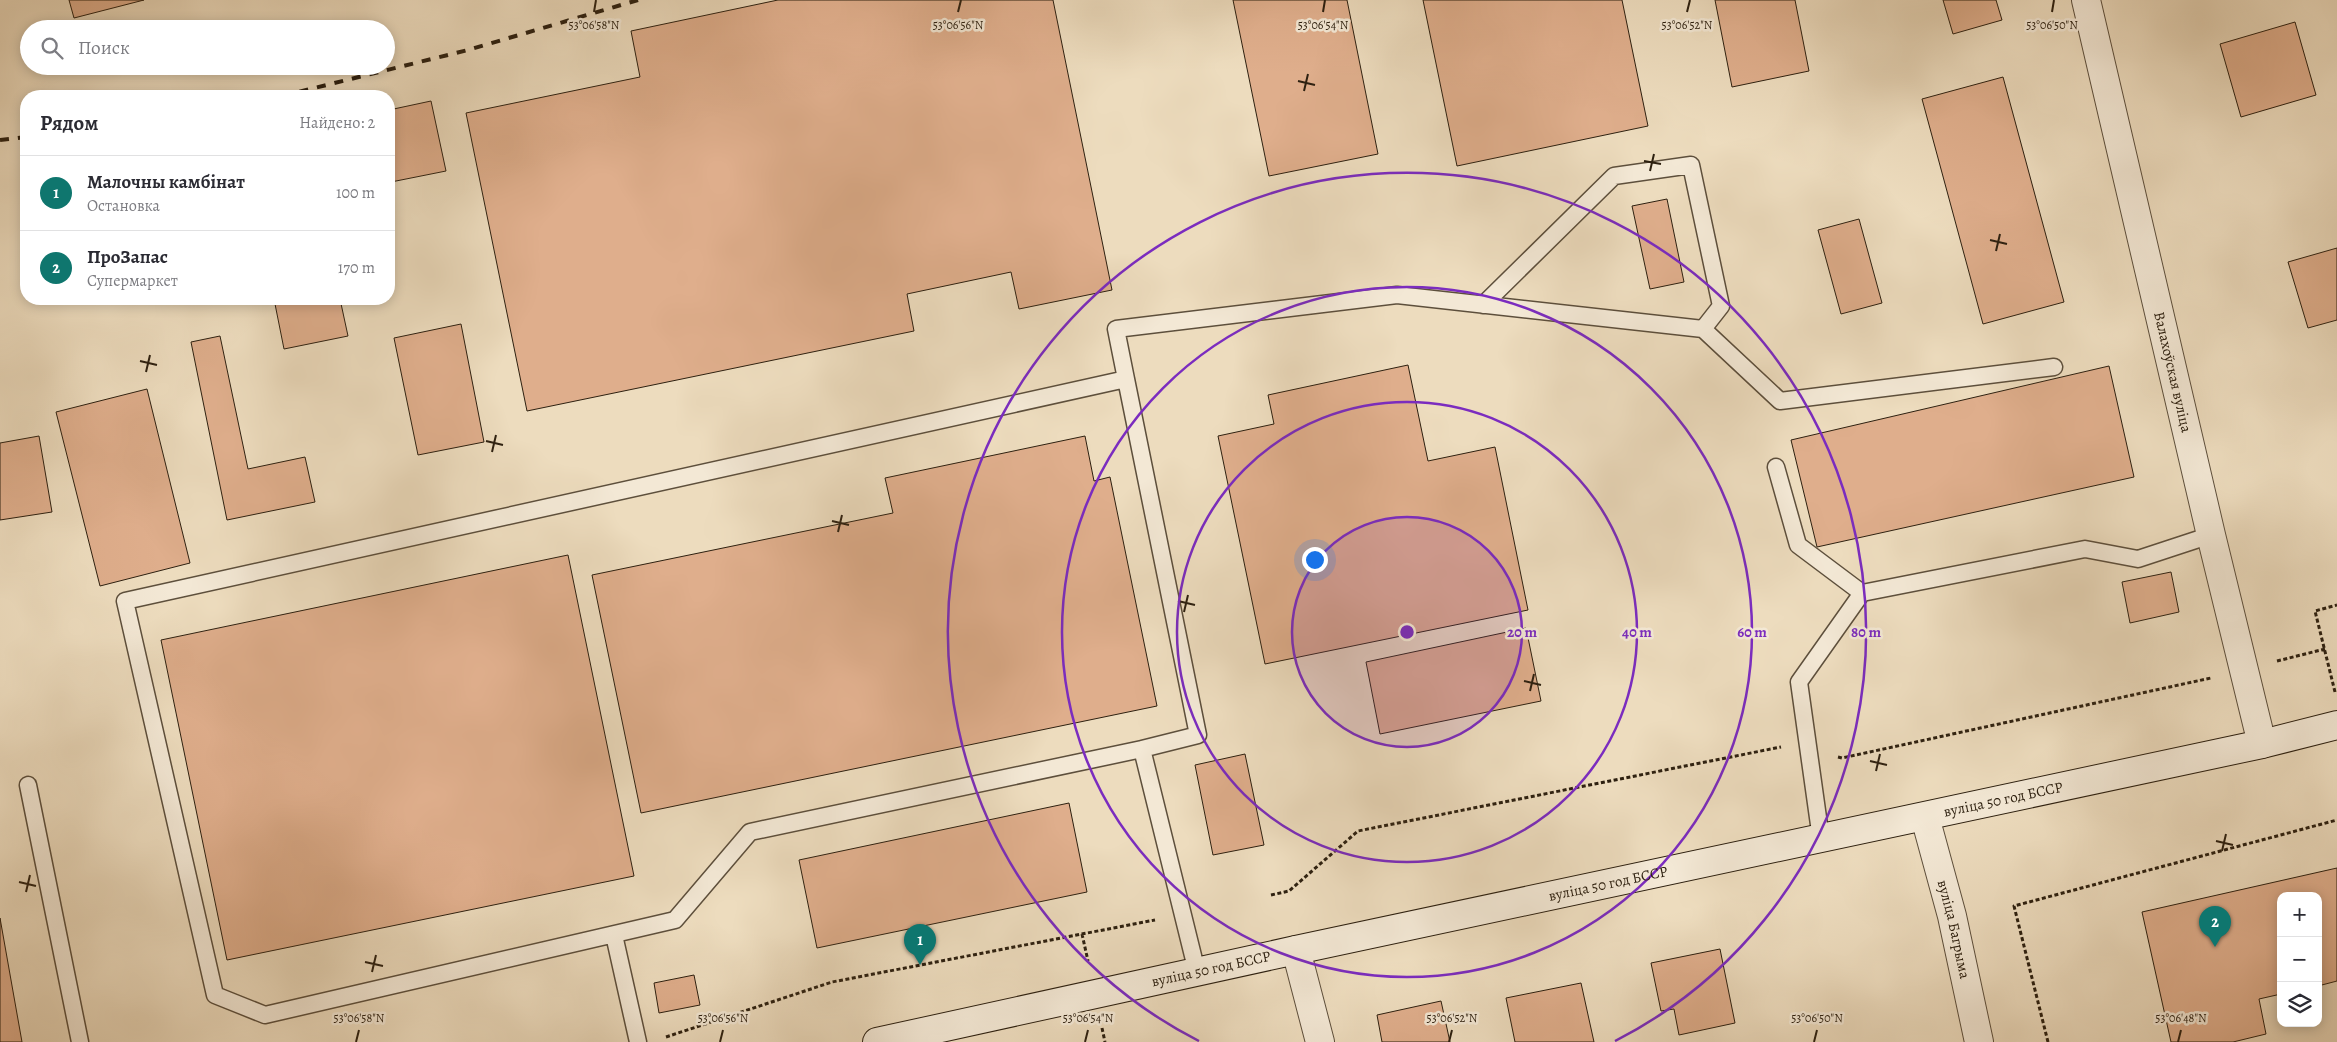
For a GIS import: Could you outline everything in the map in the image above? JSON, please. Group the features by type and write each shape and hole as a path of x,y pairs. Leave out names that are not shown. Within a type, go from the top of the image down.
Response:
{"main road":[{"name":"Валахоўская вуліца","path":"2086,0 2211,535 2262,744"},
{"name":"вуліца 50 год БССР","path":"877,1042 1296,950 2262,744 2337,725"},
{"name":"вуліца Багрыма","path":"1925,817 1952,916 1979,1042"},
{"path":"1296,950 1320,1042"}],"lane":[{"path":"1483,305 1614,176 1691,165 1721,306 1703,329"},
{"path":"1126,379 125,601 214,995 264,1015 675,920 750,832 1198,735 1116,329 1397,295 1703,329 1780,401 2054,366"},
{"path":"1776,467 1798,545 1862,594"},
{"path":"1821,839 1799,682 1862,594 2085,549 2138,559 2211,535"},
{"path":"1142,748 1197,972"},
{"path":"28,785 80,1042"},
{"path":"614,935 638,1042"}],"path":[{"path":"2337,605 2315,611 2337,699"},
{"path":"2048,1042 2014,906 2337,820"},
{"path":"658,1039 832,982 1158,919"}],"building":[{"path":"69,0 144,0 74,18"},
{"path":"778,0 1053,0 1112,290 1019,309 1011,272 907,294 914,331 527,411 466,113 640,77 631,31"},
{"path":"1233,0 1347,0 1378,154 1269,176"},
{"path":"1423,0 1622,0 1648,126 1457,166"},
{"path":"1715,0 1795,0 1809,71 1732,87"},
{"path":"1943,0 1996,0 2002,20 1953,34"},
{"path":"2295,22 2316,95 2241,117 2220,44"},
{"path":"2003,77 2064,302 1983,324 1922,99"},
{"path":"431,101 446,171 395,181 395,109"},
{"path":"1667,199 1684,282 1650,289 1632,206"},
{"path":"1859,219 1882,303 1841,314 1818,230"},
{"path":"2337,248 2337,320 2308,328 2288,262"},
{"path":"275,305 341,305 348,336 284,349"},
{"path":"461,324 484,442 418,455 394,338"},
{"path":"220,336 248,469 305,457 315,502 227,520 191,342"},
{"path":"1408,365 1428,461 1495,447 1528,610 1265,664 1218,436 1274,424 1268,395"},
{"path":"2109,366 2134,477 1817,547 1791,440"},
{"path":"147,389 190,563 100,586 56,412"},
{"path":"39,436 52,512 0,520 0,443"},
{"path":"1085,436 1094,481 1110,477 1157,706 641,813 592,575 893,513 885,478"},
{"path":"568,555 634,876 227,960 161,640"},
{"path":"2171,572 2179,612 2130,623 2122,582"},
{"path":"1526,628 1541,701 1380,734 1366,662"},
{"path":"1245,754 1264,845 1213,855 1195,765"},
{"path":"1069,803 1087,892 817,948 799,860"},
{"path":"2337,868 2337,981 2322,985 2322,892 2277,892 2277,995 2259,999 2266,1034 2233,1042 2171,1042 2142,912"},
{"path":"0,918 22,1042 0,1042"},
{"path":"1720,949 1735,1023 1679,1035 1674,1009 1661,1011 1651,963"},
{"path":"694,975 700,1005 659,1013 654,983"},
{"path":"1581,983 1594,1042 1515,1042 1506,998"},
{"path":"1441,1001 1450,1042 1382,1042 1377,1015"}],"railway":[{"path":"395,68 468,50 638,0"},
{"path":"306,90 367,75"},
{"path":"0,140 20,138"}],"place":[{"name":"ПроЗапас","path":"2215,947"},
{"name":"Малочны камбінат","path":"920,965"}]}
